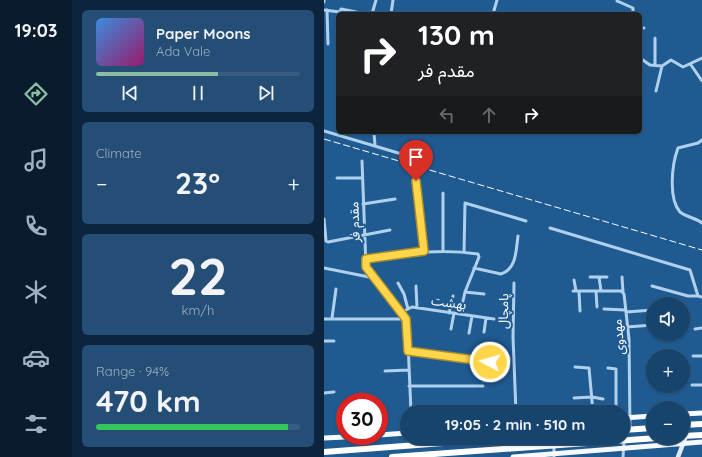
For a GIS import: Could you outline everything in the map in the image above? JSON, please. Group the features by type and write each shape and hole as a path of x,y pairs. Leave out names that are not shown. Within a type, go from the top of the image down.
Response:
{"highway":[{"path":"690,425 702,424"},
{"path":"630,429 646,428"},
{"path":"690,438 702,435"},
{"path":"630,440 646,439"},
{"path":"324,452 412,445"},
{"path":"392,457 462,455 554,445"}],"main road":[{"path":"690,414 702,413"},
{"path":"630,417 646,416"},
{"path":"388,434 400,434"},
{"path":"324,438 336,437"},
{"path":"690,440 702,442"},
{"path":"513,457 554,455 646,444"},
{"path":"678,457 682,445"}],"street":[{"path":"373,12 376,0"},
{"path":"391,12 393,0"},
{"path":"494,12 497,0"},
{"path":"617,1 633,8 633,12"},
{"path":"328,44 325,10 340,11"},
{"path":"654,65 655,38"},
{"path":"642,59 650,64 662,66 671,60 683,67 691,65 702,58"},
{"path":"691,65 702,81"},
{"path":"656,92 662,66"},
{"path":"324,131 336,133"},
{"path":"340,134 416,158"},
{"path":"374,134 375,146"},
{"path":"702,140 698,143 678,148 673,161 672,176 679,209 681,212 702,222"},
{"name":"مقدم فر","path":"362,161 366,267 406,319 411,405"},
{"path":"336,178 362,178"},
{"path":"416,181 424,251"},
{"path":"443,193 443,250"},
{"path":"364,204 395,199"},
{"path":"464,252 465,203 526,221"},
{"path":"324,219 326,242 365,236 390,230"},
{"path":"550,228 690,270 700,296 688,296 652,286"},
{"path":"474,268 501,274 504,273 515,260 518,236"},
{"path":"366,259 424,251 443,250 478,254 479,256 465,292 460,314"},
{"path":"324,268 374,278"},
{"path":"599,277 601,291"},
{"path":"590,278 608,277"},
{"name":"مهدوی","path":"622,277 627,327 630,405"},
{"path":"574,280 580,311"},
{"name":"پامچال","path":"514,282 513,337 516,405"},
{"path":"398,283 404,294 408,309"},
{"path":"416,286 417,308"},
{"path":"332,318 336,288"},
{"path":"576,291 623,292"},
{"path":"596,291 597,307"},
{"path":"465,292 484,294"},
{"path":"449,312 453,296"},
{"name":"بهشت","path":"402,312 408,309 417,308 494,319"},
{"path":"604,309 626,311 646,310"},
{"path":"451,330 454,313"},
{"path":"469,333 472,316"},
{"path":"484,332 486,318"},
{"path":"324,319 406,319"},
{"path":"627,327 646,326"},
{"path":"695,329 702,328"},
{"path":"324,341 334,341"},
{"path":"408,351 490,362"},
{"path":"693,356 702,356"},
{"path":"575,366 589,368 593,405"},
{"path":"608,368 616,369 616,405"},
{"path":"385,372 409,370"},
{"path":"692,385 702,385"},
{"path":"410,386 483,386"},
{"path":"324,393 334,392"},
{"path":"574,398 592,397 603,399"},
{"path":"554,445 554,455"},
{"path":"623,457 624,447"}],"railway":[{"path":"324,139 702,250"}],"route":[{"path":"416,181 424,251 366,259 366,267 406,319 408,351 465,360 490,362"}]}
